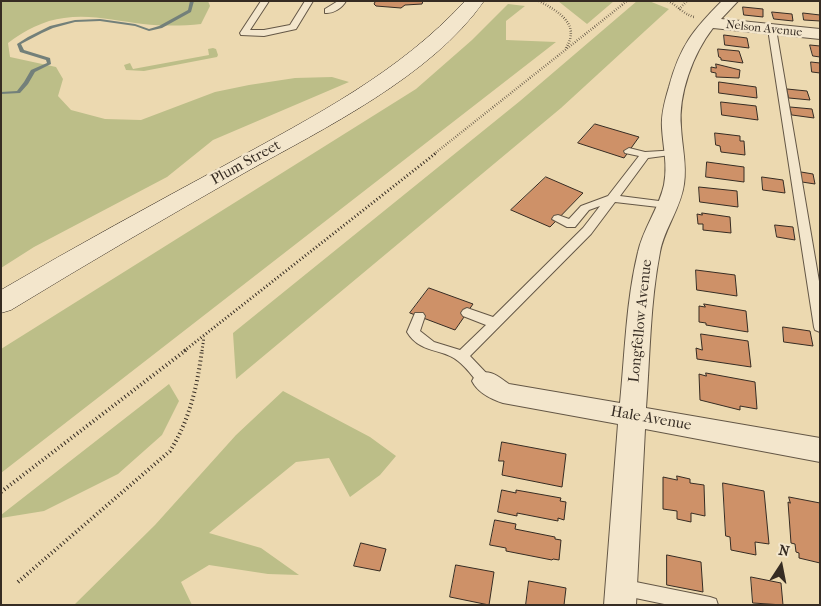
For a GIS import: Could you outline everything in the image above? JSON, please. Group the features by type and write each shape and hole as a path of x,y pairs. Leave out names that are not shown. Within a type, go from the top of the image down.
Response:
{"main road":[{"name":"Plum Street","path":"1,303 128,228 357,99 416,58 448,32 475,1"}],"street":[{"name":"Longfellow Avenue","path":"621,596 640,312 649,250 674,186 676,167 671,126 677,83 693,43 709,23 731,1"},
{"name":"Nelson Avenue","path":"709,23 820,34"},
{"name":"Hale Avenue","path":"485,381 503,393 820,450"}],"lane":[{"path":"265,1 244,34 264,33 293,27 309,1"},
{"path":"328,11 340,5 342,1"},
{"path":"772,29 820,327"},
{"path":"629,151 645,155 674,152"},
{"path":"462,356 587,231 645,155"},
{"path":"558,219 572,224 585,208 612,198 667,205"},
{"path":"467,313 495,323"},
{"path":"420,316 413,332 429,345 462,356 485,381"},
{"path":"621,596 710,605"}],"path":[{"path":"539,1 564,18 572,29 574,35 559,56"},
{"path":"1,492 204,336 628,1"},
{"path":"668,1 679,9 688,1"},
{"path":"18,582 170,451 186,426 191,412 204,336"}],"green space":[{"path":"1,1 208,1 210,6 201,24 157,25 94,17 74,17 57,19 42,24 27,30 8,43 10,57 56,67 63,79 58,96 71,110 105,119 141,120 215,92 295,78 332,77 349,82 213,140 167,177 34,247 1,268"},
{"path":"558,1 614,1 587,24"},
{"path":"637,1 649,1 669,9 561,108 236,379 233,333 520,101"},
{"path":"508,4 525,6 506,21 506,40 556,42 1,473 1,349 416,89 472,40"},
{"path":"208,49 216,49 217,57 144,71 126,70 124,65 130,63 133,69 209,55"},
{"path":"169,384 179,401 162,435 118,474 44,511 1,518 1,515"},
{"path":"283,391 370,437 396,456 380,475 350,497 329,458 296,462 209,533 261,548 299,575 268,574 209,565 181,582 192,605 74,605 155,525 236,435"}],"building":[{"path":"369,1 423,1 422,4 405,5 401,8 376,6 375,2"},
{"path":"743,7 763,9 763,17 744,15"},
{"path":"772,12 792,14 793,21 774,19"},
{"path":"803,13 820,15 820,21 804,20"},
{"path":"724,35 747,38 749,48 725,45"},
{"path":"810,45 820,46 820,57 813,56"},
{"path":"718,49 739,51 743,63 721,60"},
{"path":"811,62 820,63 820,73 812,72"},
{"path":"716,64 740,70 739,78 716,77 716,73 711,72 711,67 716,68"},
{"path":"719,82 756,87 757,98 719,93"},
{"path":"787,89 807,91 810,100 789,98"},
{"path":"721,102 756,106 758,120 722,115"},
{"path":"790,107 812,109 814,118 792,115"},
{"path":"595,124 639,137 624,158 578,143"},
{"path":"715,133 740,136 740,141 744,141 745,155 721,152 720,146 716,145"},
{"path":"707,162 744,167 744,182 706,177"},
{"path":"801,172 813,174 815,184 802,182"},
{"path":"546,177 583,193 550,227 511,210"},
{"path":"762,177 783,180 785,193 763,190"},
{"path":"699,187 737,191 738,207 700,202"},
{"path":"702,213 730,217 731,233 703,230 703,224 698,224 697,214 702,215"},
{"path":"775,225 793,227 795,240 777,237"},
{"path":"696,270 735,275 737,296 697,290"},
{"path":"429,288 473,304 455,330 410,313"},
{"path":"704,304 746,311 748,332 706,325 706,323 699,322 699,306 705,307"},
{"path":"783,327 810,331 813,346 784,342"},
{"path":"701,334 748,341 751,367 697,359 696,348 702,350"},
{"path":"706,373 755,382 757,409 740,406 740,410 700,400 699,374 706,376"},
{"path":"502,442 566,454 562,487 502,475 504,461 499,461"},
{"path":"677,476 690,479 690,483 704,485 705,516 691,513 691,522 677,519 677,511 663,509 663,477 677,480"},
{"path":"723,483 764,491 769,544 755,542 756,555 731,550 730,537 726,536"},
{"path":"502,490 516,493 516,490 561,498 560,501 566,502 564,520 558,518 558,521 517,513 517,516 498,512"},
{"path":"789,497 820,503 820,563 799,558 795,544 791,543"},
{"path":"495,520 516,524 515,529 555,537 555,539 561,540 559,560 506,551 506,548 490,545"},
{"path":"361,543 386,549 380,571 354,566"},
{"path":"667,555 701,562 703,592 667,585"},
{"path":"456,565 494,572 489,605 450,597"},
{"path":"751,577 781,583 783,605 753,603"},
{"path":"529,581 566,588 564,605 526,605"}],"waterway":[{"path":"1,93 18,92 33,71 49,64 48,59 22,51 19,44 40,32 63,24 87,20 135,25 149,30 155,29 190,11 192,1"}]}
